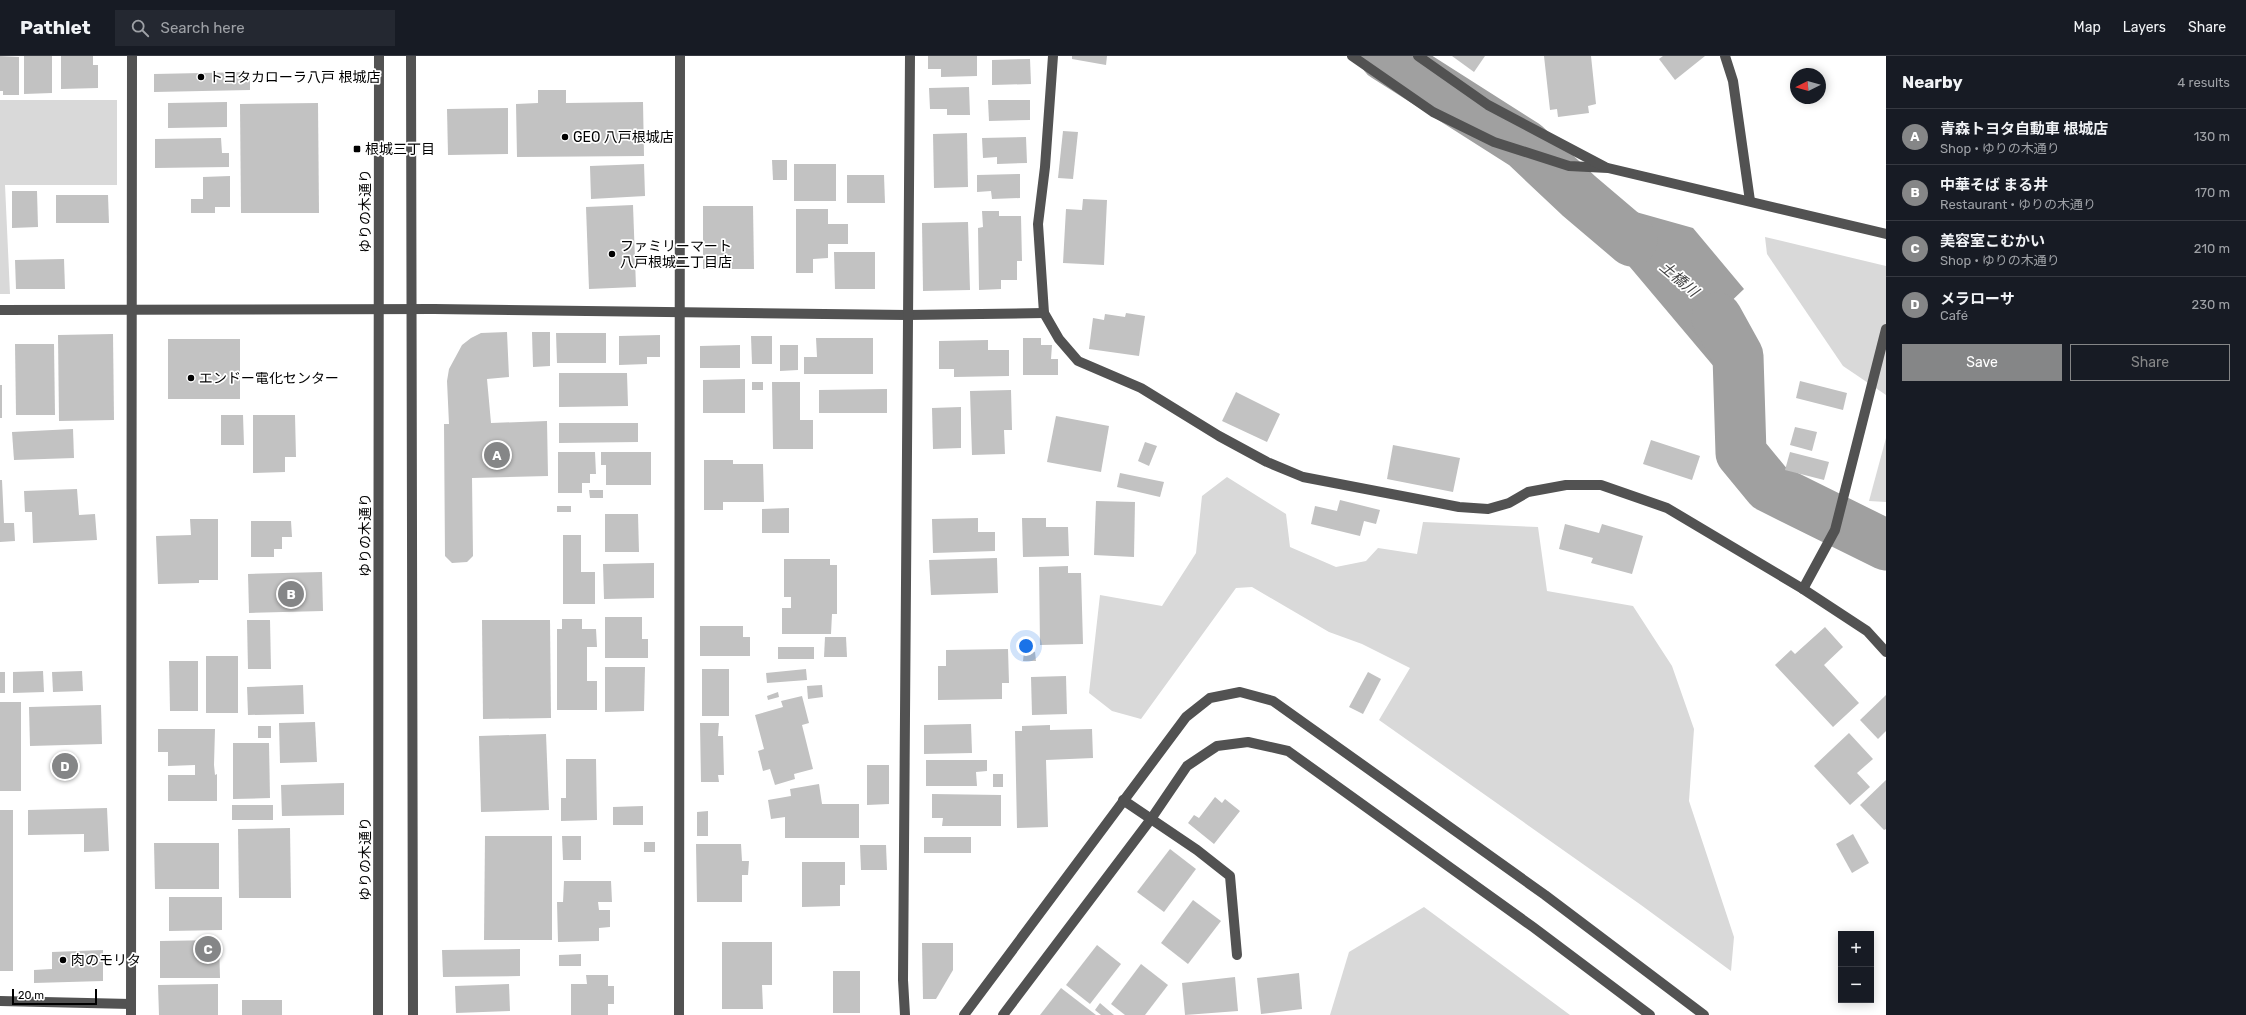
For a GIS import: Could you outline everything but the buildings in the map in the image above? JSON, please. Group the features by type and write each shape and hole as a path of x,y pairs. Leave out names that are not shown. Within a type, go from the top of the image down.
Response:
{"street":[{"path":"131,1015 132,56"},
{"name":"ゆりの木通り","path":"378,1015 379,56"},
{"path":"412,56 411,310 413,1015"},
{"path":"679,1015 680,56"},
{"path":"905,1015 903,980 910,56"},
{"path":"1053,56 1045,167 1038,224 1044,313 1059,339 1078,362 1140,388 1219,436 1267,462 1303,477 1459,507 1488,509 1509,503 1528,492 1566,485 1601,485 1667,508 1803,589 1867,631 1886,652"},
{"path":"1352,56 1433,112 1494,142 1569,166 1608,168 1886,234"},
{"path":"1418,56 1488,105 1608,168"},
{"path":"1725,56 1733,81 1750,201"},
{"path":"0,310 411,310 907,315 1044,313"},
{"path":"1803,589 1835,530 1886,329"},
{"path":"964,1015 1186,717 1210,698 1240,692 1273,701 1545,895 1704,1015"},
{"path":"1003,1015 1151,819 1187,766 1217,746 1248,742 1288,751 1533,927 1650,1015"},
{"path":"1123,800 1197,850 1230,876 1237,955"},
{"path":"0,1001 130,1004"}],"shaded area":[{"path":"0,100 117,100 117,185 5,185 10,294 0,294"},
{"path":"1765,237 1886,266 1886,395 1843,366 1767,254"},
{"path":"1886,438 1886,502 1869,501"},
{"path":"1227,477 1286,514 1290,547 1336,567 1366,561 1378,548 1417,554 1423,522 1538,527 1547,591 1633,606 1672,666 1694,729 1689,801 1734,937 1731,971 1641,905 1379,720 1410,668 1362,644 1329,632 1252,587 1236,588 1141,719 1112,711 1089,693 1100,595 1162,606 1196,553 1202,496"},
{"path":"1424,907 1570,1015 1330,1015 1349,952"}],"water":[{"path":"1579,196 1693,228 1744,289 1722,310 1751,353 1744,376 1738,382 1726,381 1576,203"}],"waterway":[{"name":"土橋川","path":"1385,56 1525,145 1579,196 1632,241"},
{"name":"土橋川","path":"1717,318 1738,356 1741,453 1769,487 1886,545"}],"place":[{"name":"トヨタカローラ八戸 根城店","path":"201,77"},
{"name":"GEO 八戸根城店","path":"565,137"},
{"name":"根城三丁目","path":"357,149"},
{"name":"ファミリーマート 八戸根城二丁目店","path":"612,254"},
{"name":"エンドー電化センター","path":"191,378"},
{"name":"青森トヨタ自動車 根城店","path":"497,455"},
{"name":"中華そば まる井","path":"291,594"},
{"name":"メラローサ","path":"65,766"},
{"name":"美容室こむかい","path":"208,949"},
{"name":"肉のモリタ","path":"63,960"}]}
